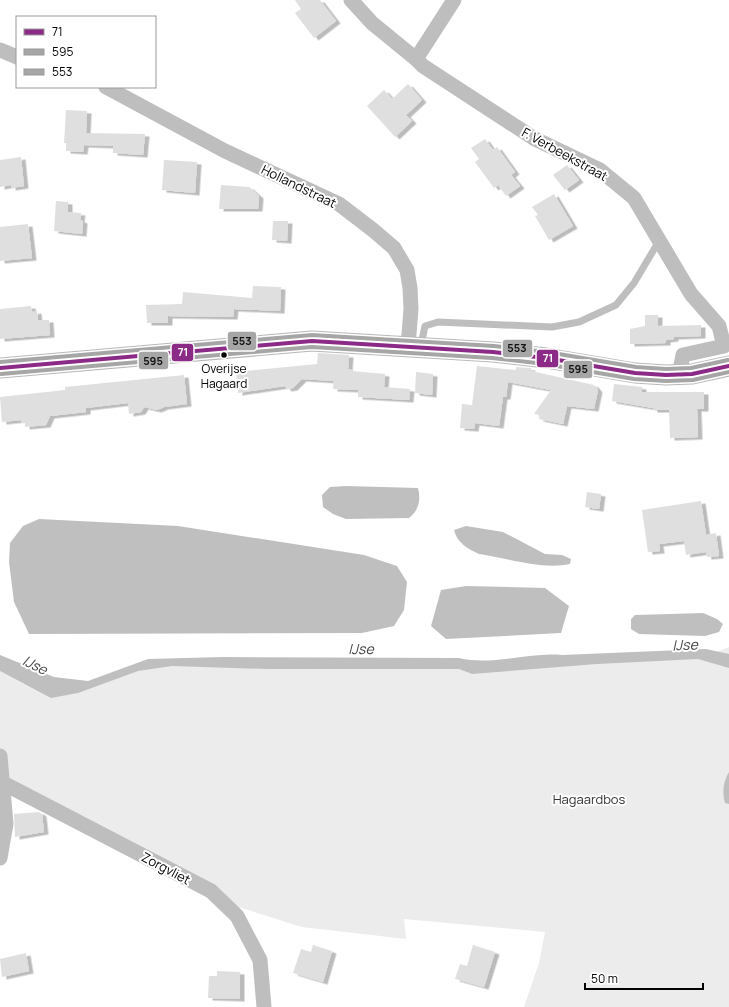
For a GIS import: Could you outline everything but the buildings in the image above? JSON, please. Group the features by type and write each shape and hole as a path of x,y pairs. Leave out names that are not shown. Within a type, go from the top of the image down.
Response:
{"main road":[{"path":"0,368 312,341 415,347 546,358 635,373 679,375 729,366"}],"street":[{"name":"F. Verbeekstraat","path":"351,0 372,23 416,58 423,66 535,139 600,170 634,198 691,294 719,326 724,346 684,355 679,375"},
{"path":"416,58 454,0"},
{"path":"0,50 16,57"},
{"name":"Hollandstraat","path":"108,88 225,151 339,204 373,230 394,248 406,270 410,288 415,347"},
{"path":"0,756 3,783 3,826 0,858"},
{"name":"Zorgvliet","path":"3,783 211,891 237,916 260,960 264,1007"}],"lane":[{"path":"415,347 426,326 438,322 552,327 579,322 616,305 634,283 659,240"}],"green space":[{"name":"Hagaardbos","path":"729,647 729,1007 524,1007 539,963 545,932 404,919 406,939 302,927 235,906 0,785 0,671 24,684 49,684 93,682 156,662 527,662 707,656"}],"shaded area":[{"path":"330,487 418,488 419,497 417,508 409,518 346,519 333,514 323,507 322,495"},
{"path":"39,519 178,526 364,555 397,566 407,582 404,610 394,626 362,633 29,634 14,602 9,562 10,543 23,526"},
{"path":"466,526 503,532 545,554 562,555 571,559 570,564 548,566 536,565 479,554 460,542 455,535 454,530"},
{"path":"466,586 545,588 569,606 561,633 446,639 431,626 441,590"},
{"path":"703,613 717,619 723,624 719,632 705,636 639,634 631,629 631,619 635,615"},
{"path":"706,649 729,654 729,668 698,659 597,664 472,674 459,669 268,669 172,666 138,671 78,693 51,698 0,671 0,655 54,677 88,681 148,659 223,657 459,658 472,660 497,660 536,655"},
{"path":"729,772 729,804 725,803 723,791 724,783"}],"transit line":[{"name":"553","path":"0,362 312,335 494,346 547,352 636,367 666,369 691,368 728,360"},
{"name":"71","path":"0,368 312,341 493,352 546,358 635,373 666,375 692,374 729,366"},
{"name":"595","path":"1,374 312,347 492,358 545,364 634,379 666,381 693,380 729,372"}],"place":[{"name":"Overijse Hagaard","path":"224,355"}],"water label":[{"name":"IJse","path":"685,645"},
{"name":"IJse","path":"361,649"},
{"name":"IJse","path":"35,665"}]}
